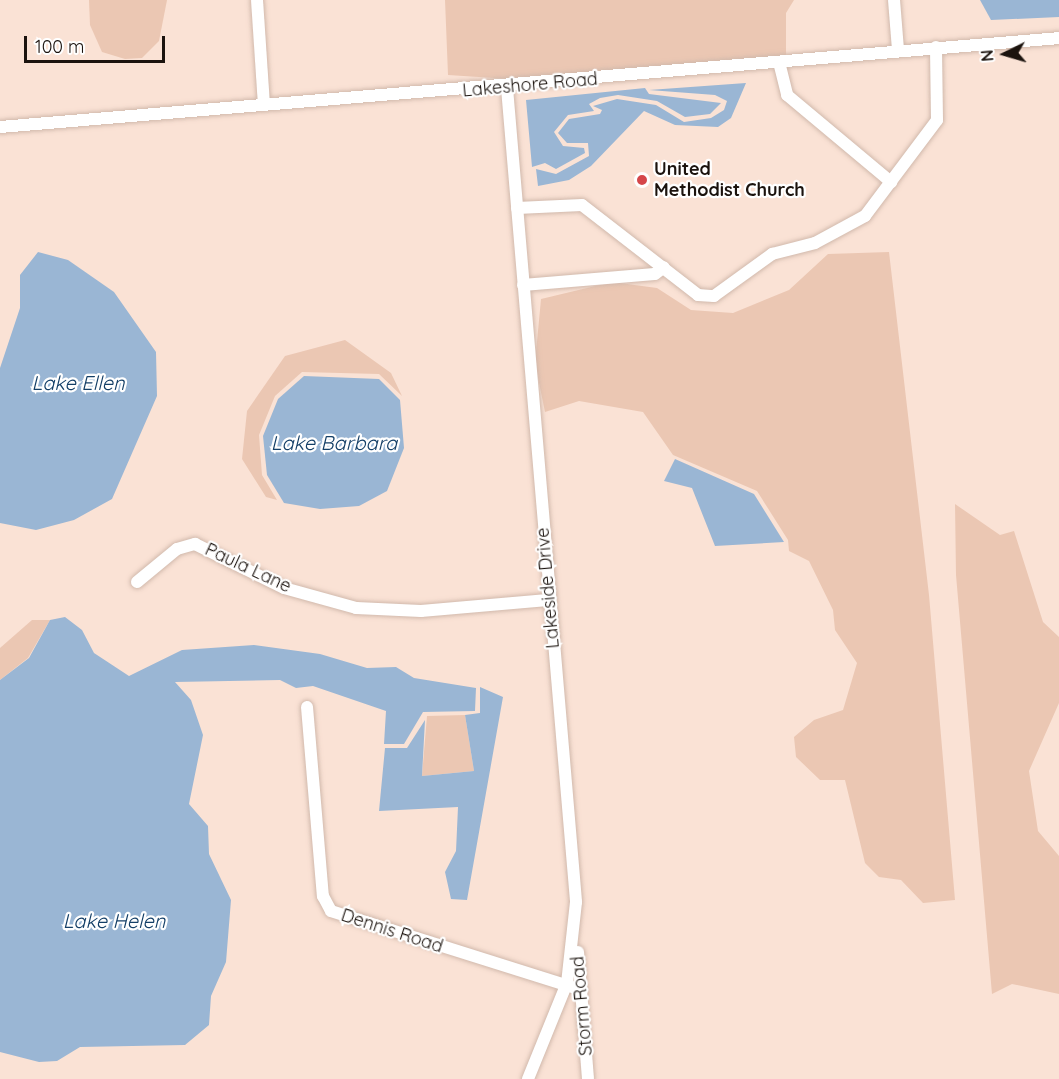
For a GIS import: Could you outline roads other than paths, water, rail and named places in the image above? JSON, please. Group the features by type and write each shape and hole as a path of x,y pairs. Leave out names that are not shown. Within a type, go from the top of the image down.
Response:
{"street":[{"path":"257,0 264,105"},
{"path":"894,0 898,50"},
{"name":"Lakeshore Road","path":"0,127 507,88 898,50 1059,38"},
{"path":"517,208 582,205 698,295 714,296 772,254 815,243 856,224 933,126 939,94 936,47"},
{"path":"779,62 787,95 891,182"},
{"name":"Lakeside Drive","path":"507,88 575,933 567,983 528,1079"},
{"path":"523,285 655,274 664,267"},
{"name":"Paula Lane","path":"137,582 177,549 195,544 284,588 357,608 421,611 548,600"},
{"name":"Dennis Road","path":"308,707 323,896 331,911 567,983 582,990"},
{"name":"Storm Road","path":"575,933 582,990 588,1079"}],"water":[{"path":"980,0 1059,0 1059,17 991,20"},
{"path":"746,83 731,118 718,127 675,125 644,111 591,166 569,180 538,186 536,169 556,174 589,156 588,143 567,143 558,133 569,119 600,114 602,110 593,106 617,99 656,105 684,122 711,118 724,110 727,101 715,95 649,90"},
{"path":"645,88 649,94 721,103 710,114 685,117 657,101 618,95 600,98 589,104 594,111 568,115 554,132 563,146 584,148 585,153 556,169 545,163 532,167 526,100"},
{"name":"Lake Ellen","path":"38,252 68,260 114,292 156,352 157,396 112,499 74,520 36,530 0,523 0,368 20,308 20,275"},
{"name":"Lake Barbara","path":"304,376 379,379 400,400 404,448 387,491 359,506 320,509 284,503 267,475 263,436 278,399"},
{"path":"675,459 754,494 784,542 715,546 692,488 664,481"},
{"name":"Lake Helen","path":"65,617 82,630 94,653 129,676 182,650 254,645 320,654 367,668 396,667 414,678 476,688 475,711 423,712 404,744 384,744 386,711 313,686 296,688 280,680 175,682 191,700 203,735 189,804 208,826 209,854 231,900 226,962 211,996 209,1025 185,1045 80,1047 57,1061 39,1062 0,1052 0,680 29,658 50,620"},
{"path":"480,687 503,697 467,900 451,899 445,872 456,851 458,807 379,811 385,748 407,748 425,720 422,776 474,771 465,715 480,713"}],"place":[{"name":"United Methodist Church","path":"642,180"}]}
